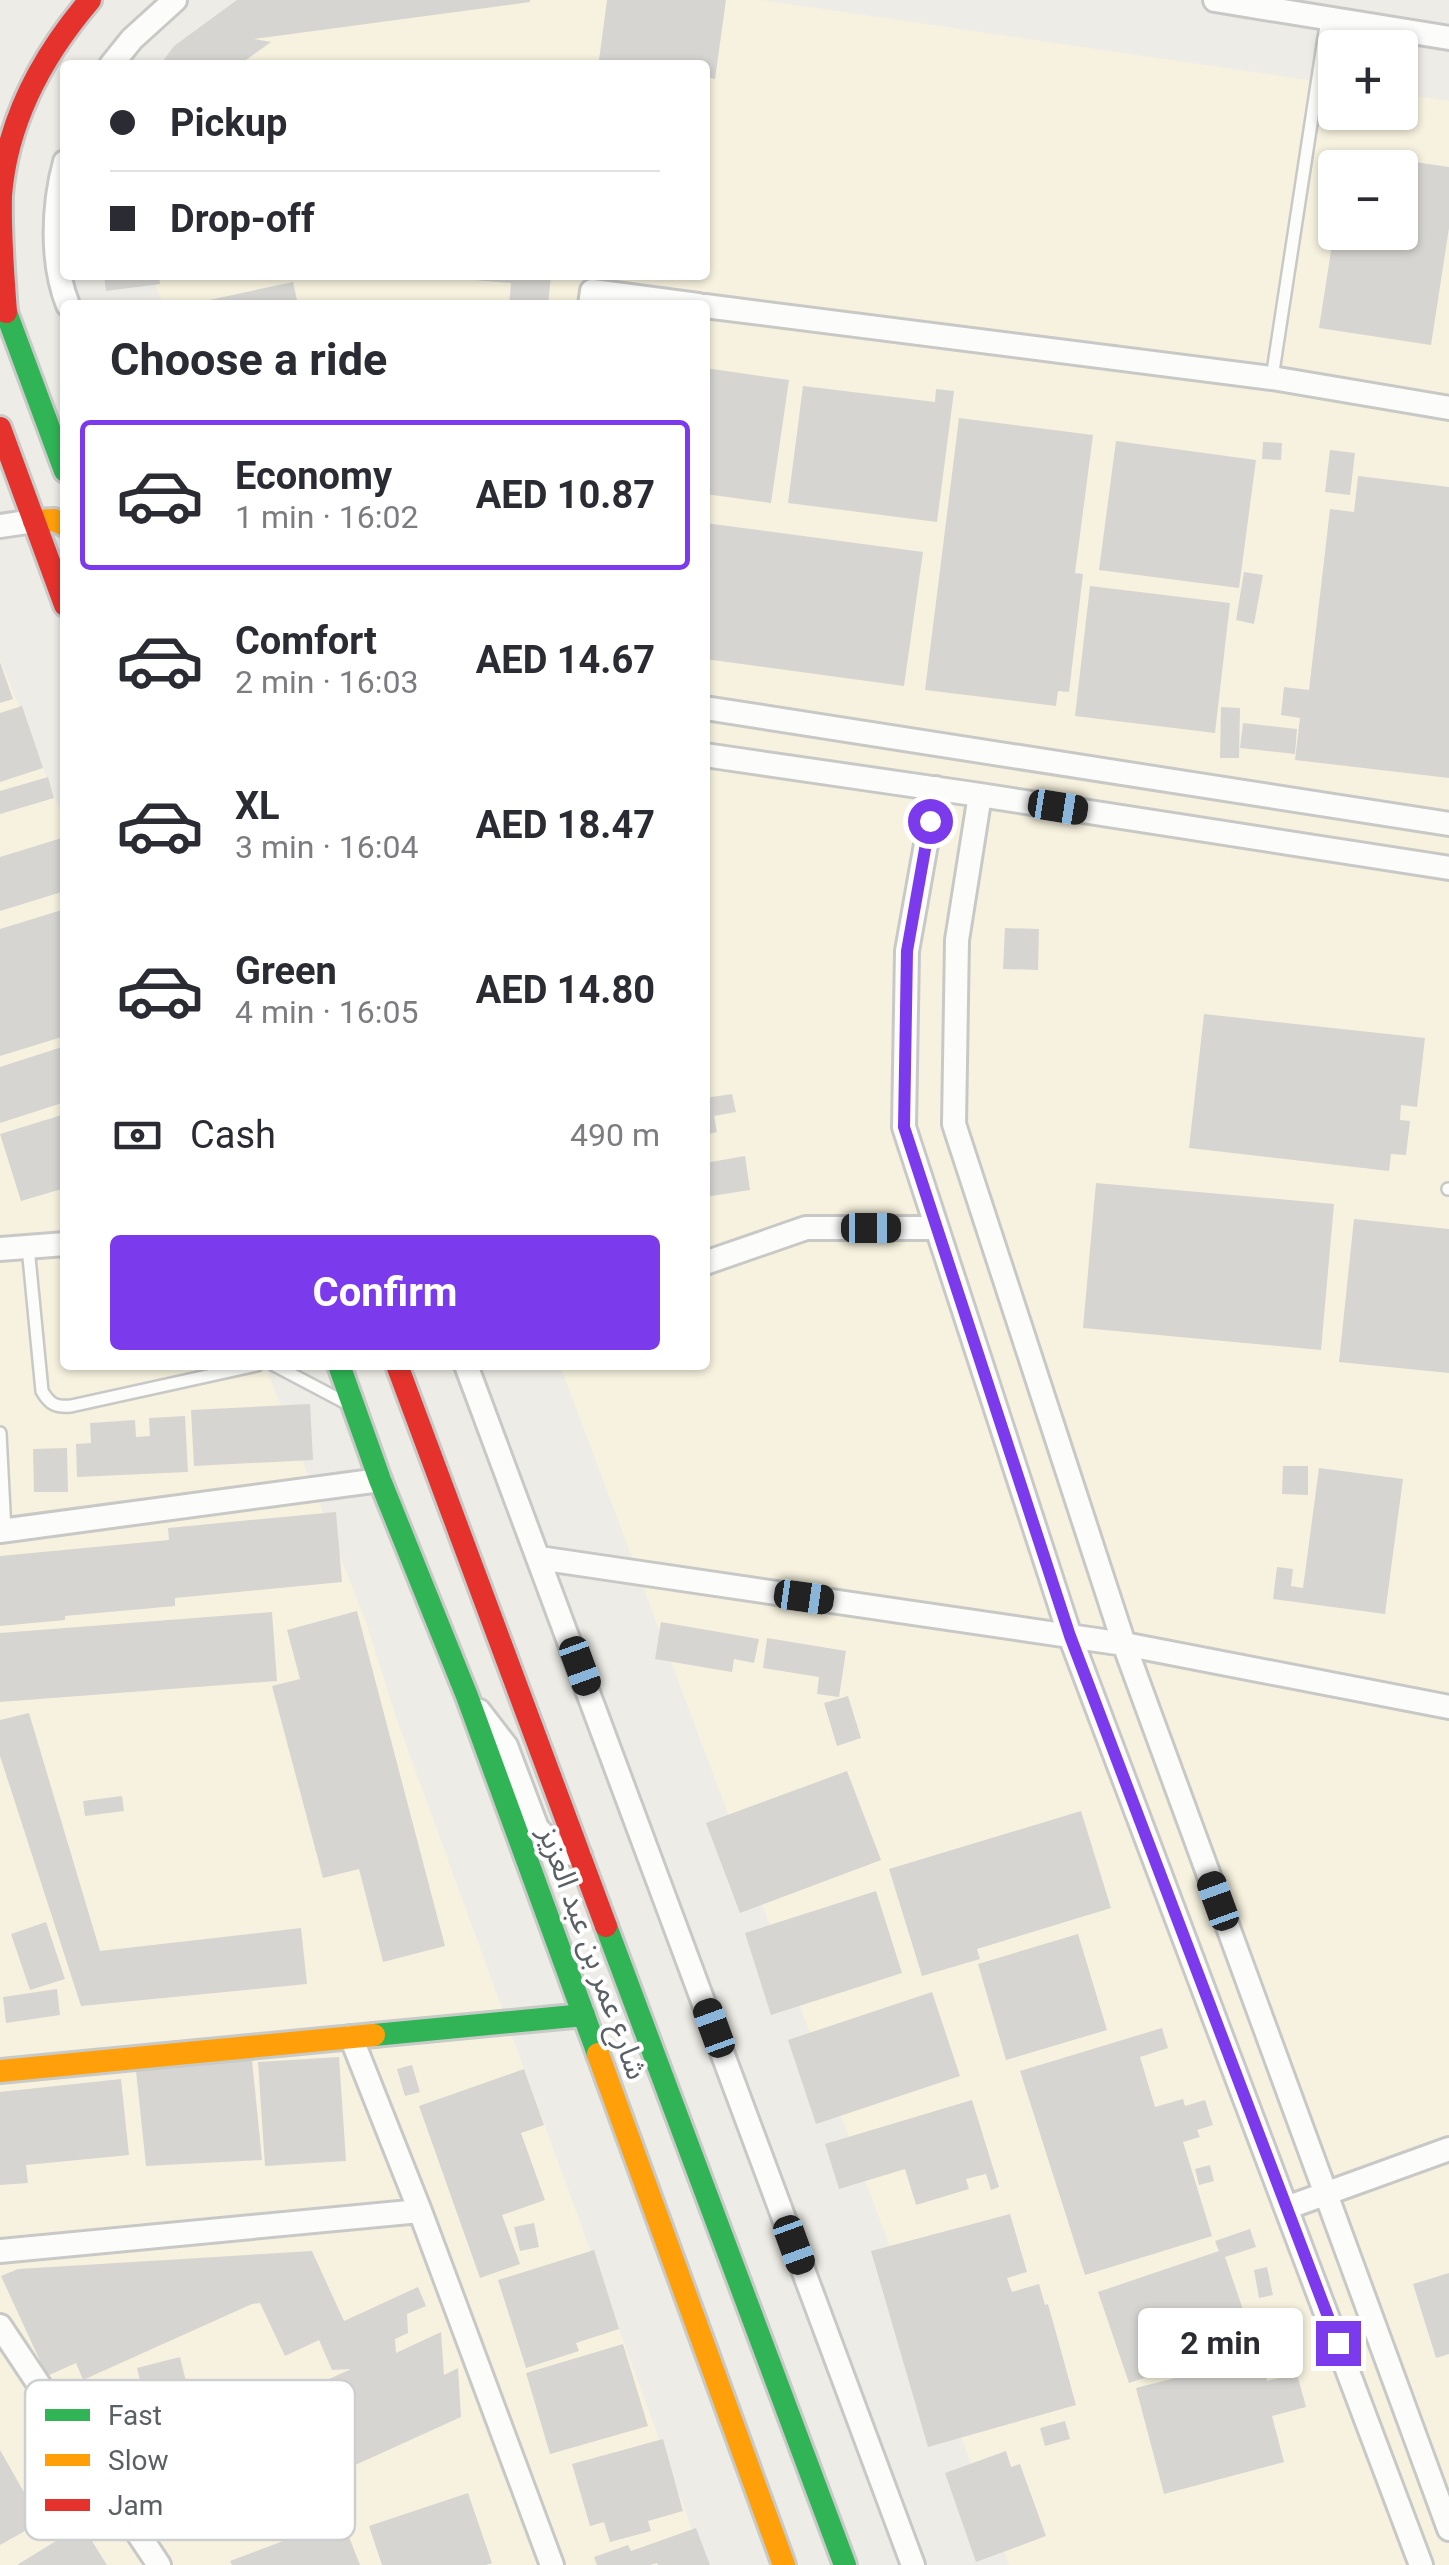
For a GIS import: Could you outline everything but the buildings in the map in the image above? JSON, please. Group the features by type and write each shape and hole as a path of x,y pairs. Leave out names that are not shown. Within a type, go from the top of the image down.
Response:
{"main road":[{"path":"60,458 3,304 1,196 13,133 41,67 90,0"},
{"path":"0,428 60,591"},
{"path":"34,521 60,521"},
{"name":"شارع عمر بن عبد العزيز","path":"340,1370 467,1696 784,2565"},
{"path":"399,1370 845,2565"},
{"path":"0,2071 584,2014"}],"street":[{"path":"115,60 174,0"},
{"path":"1215,0 1449,38"},
{"path":"60,198 56,249 60,271"},
{"path":"591,300 592,291 610,300"},
{"path":"710,307 1272,378 1449,408"},
{"path":"0,526 34,521"},
{"path":"710,709 1449,824"},
{"path":"710,756 1449,868"},
{"path":"936,788 907,951 904,1127 1070,1636 1421,2565"},
{"path":"980,795 957,940 954,1124 1124,1644 1449,2528"},
{"path":"710,1261 806,1228 936,1228"},
{"path":"0,1249 60,1244"},
{"path":"468,1370 914,2565"},
{"path":"3,1531 380,1480"},
{"path":"539,1558 1124,1644 1449,1707"},
{"path":"467,1696 506,1746 537,1828 560,1852 580,1855"},
{"path":"351,2037 552,2565"},
{"path":"1286,2208 1449,2149"},
{"path":"0,2251 420,2211"},
{"path":"0,2326 36,2380"},
{"path":"142,2540 159,2565"}],"lane":[{"path":"1272,378 1327,19"},
{"path":"28,1247 42,1391 56,1407 234,1370"},
{"path":"284,1370 354,1407"},
{"path":"0,1433 3,1531"}],"shaded area":[{"path":"291,0 762,0 1318,82 1318,130 1418,130 1418,97 1449,101 1449,2565 1009,2565 562,1370 710,1370 710,300 162,300 153,280 710,280 710,60 194,60"},
{"path":"0,659 60,810 60,1370 267,1370 366,1622 397,1720 705,2565 0,2565"}],"traffic: fast":[{"path":"0,296 60,458"},
{"path":"341,1370 380,1480 467,1696 598,2054"},
{"path":"606,1926 845,2565"},
{"path":"374,2035 584,2015"}],"traffic: slow":[{"path":"34,521 60,523"},
{"path":"0,2071 374,2035"},
{"path":"598,2054 784,2565"}],"traffic: jam":[{"path":"6,312 1,195 11,141 43,66 90,0"},
{"path":"0,428 60,591"},
{"path":"399,1370 606,1926"}],"route":[{"path":"930,821 907,951 904,1127 1070,1636 1338,2343"}]}
